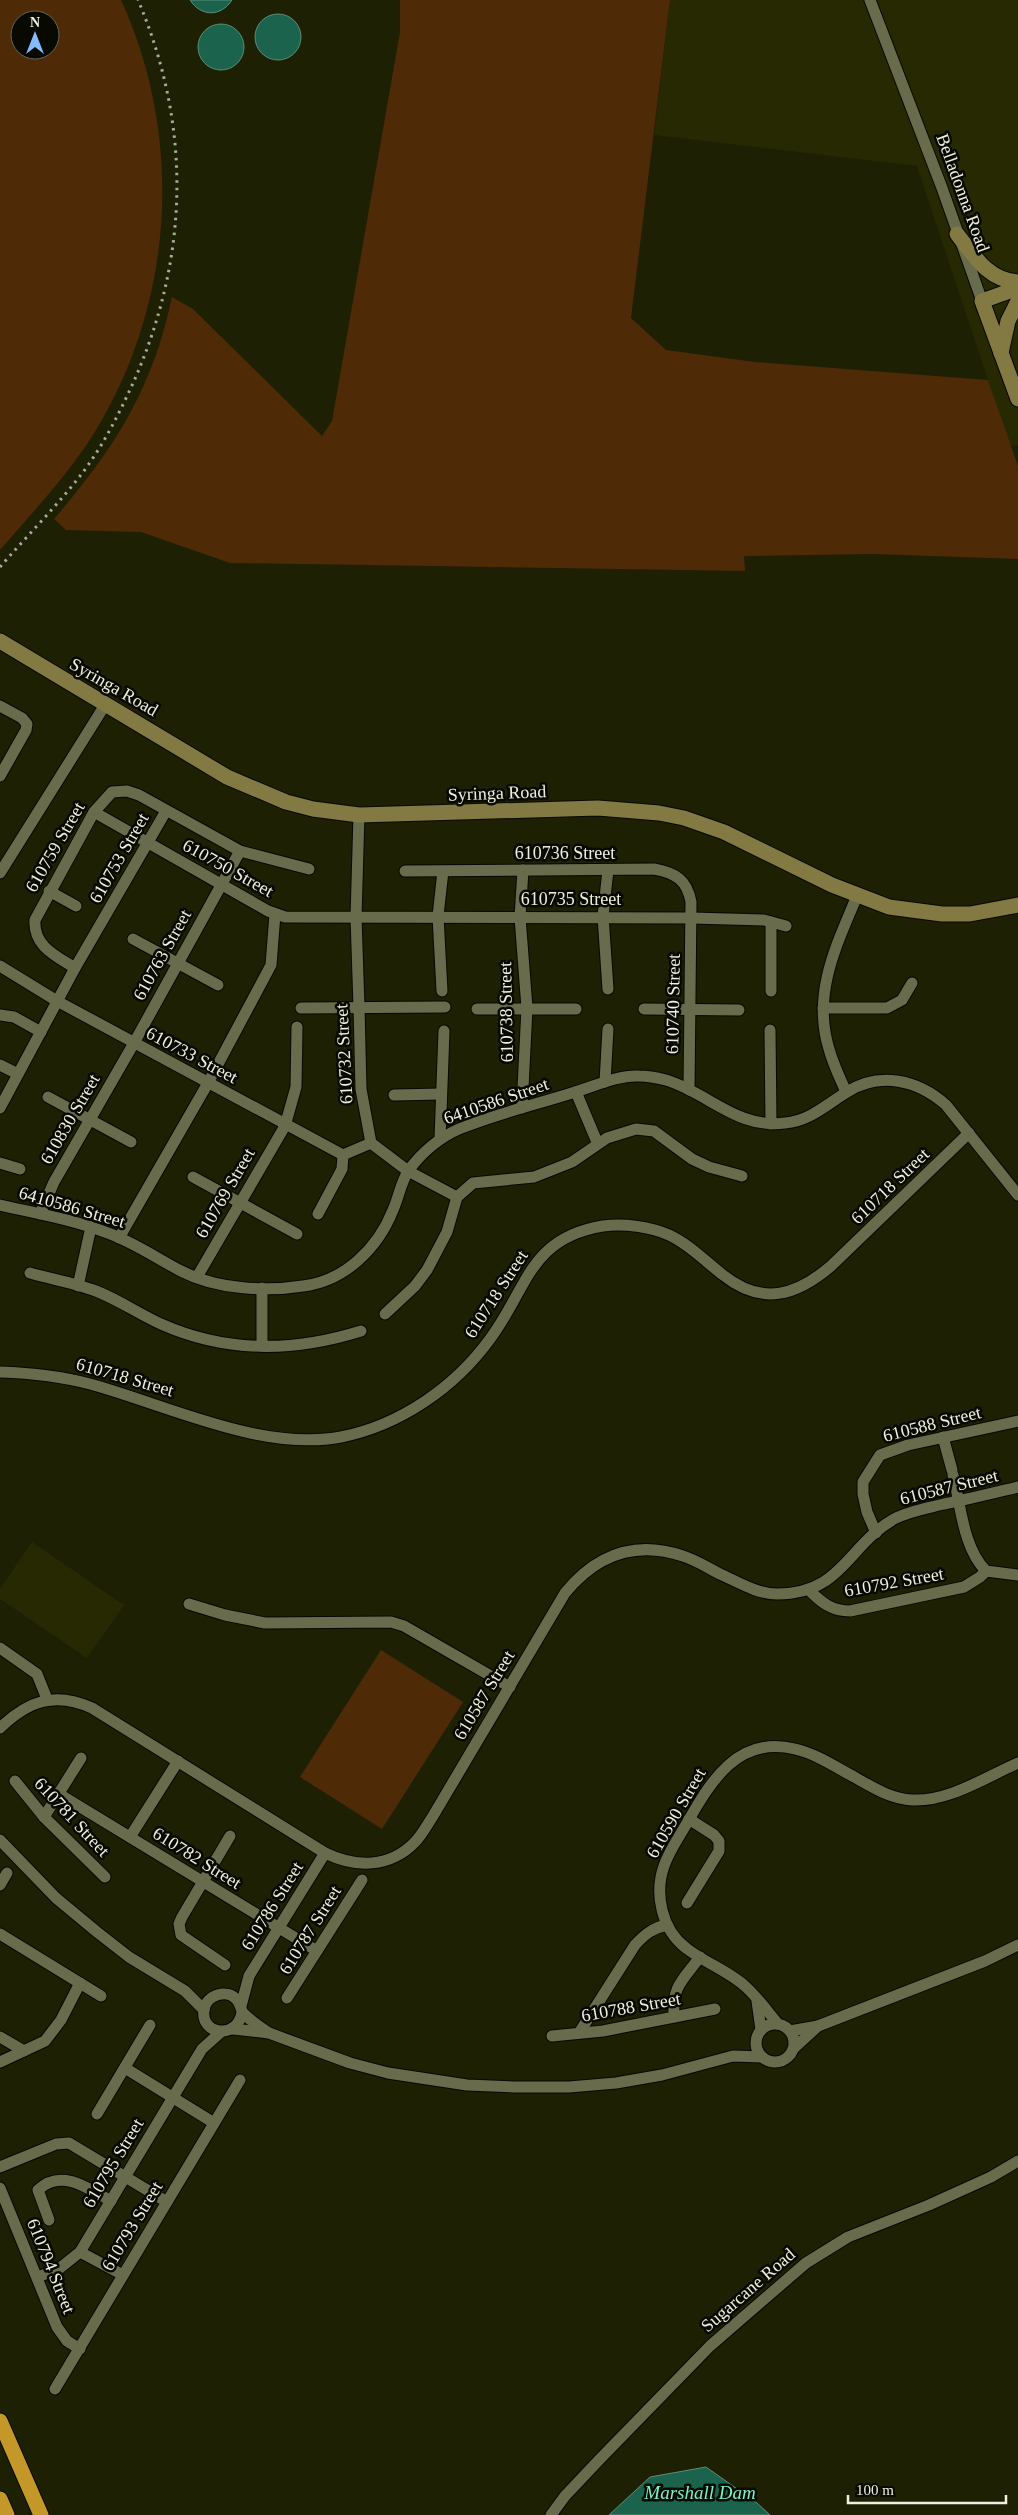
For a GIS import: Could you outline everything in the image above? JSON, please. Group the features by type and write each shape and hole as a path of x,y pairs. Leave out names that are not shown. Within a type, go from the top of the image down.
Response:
{"highway":[{"path":"0,2421 40,2515"},
{"path":"0,2498 7,2515"}],"street":[{"name":"Belladonna Road","path":"870,0 942,188 1018,399"},
{"path":"957,234 985,269 999,278 1018,282"},
{"path":"982,301 1018,288"},
{"path":"1001,355 1008,321 1018,301"},
{"name":"Syringa Road","path":"0,641 227,777 258,792 313,809 359,815 598,808 659,813 684,818 724,832 857,896 889,907 942,914 977,913 1018,905"},
{"path":"0,873 105,705"},
{"path":"0,706 22,718 27,724 26,730 0,776"},
{"name":"610759 Street","path":"75,968 46,950 37,939 35,920 49,891 94,812 106,796 119,791 139,795 166,812 240,851 309,869"},
{"name":"610750 Street","path":"94,812 275,914 297,917 356,917"},
{"name":"610753 Street","path":"0,1108 75,968 166,812"},
{"name":"610732 Street","path":"359,815 356,917 359,1007 362,1088 371,1143"},
{"name":"610763 Street","path":"134,1043 240,851"},
{"name":"610738 Street","path":"522,1108 527,1008 520,916 523,870"},
{"path":"608,870 603,916 608,989"},
{"name":"610736 Street","path":"405,871 654,870 679,877 688,888 692,918"},
{"path":"442,991 438,916 443,871"},
{"path":"49,891 76,906"},
{"path":"846,1092 829,1048 823,1008 823,992 828,967 857,896"},
{"path":"119,1238 208,1083 271,965 275,914"},
{"name":"610735 Street","path":"356,917 603,916 771,922 786,926"},
{"name":"610740 Street","path":"690,1090 692,918"},
{"path":"771,922 771,992"},
{"path":"133,939 218,985"},
{"name":"610733 Street","path":"0,966 57,1001 285,1126 343,1155"},
{"path":"823,1008 887,1008 902,1000 912,983"},
{"path":"301,1008 445,1007"},
{"path":"477,1009 576,1009"},
{"path":"644,1009 739,1010"},
{"path":"0,1015 14,1017 41,1032"},
{"name":"610769 Street","path":"196,1277 285,1126 296,1087 297,1027"},
{"path":"605,1082 608,1029"},
{"path":"770,1030 771,1124"},
{"path":"440,1139 444,1031"},
{"name":"610830 Street","path":"40,1214 54,1182 134,1043"},
{"path":"0,1065 18,1074"},
{"name":"6410586 Street","path":"0,1205 91,1227 119,1238 196,1277 228,1285 262,1288 314,1284 330,1279 359,1260 371,1248 382,1233 408,1171 440,1139 458,1129 522,1108 605,1082 638,1075 669,1081 690,1090 747,1121 771,1124 803,1119 826,1108 846,1092 874,1081 904,1082 934,1094 946,1104 1018,1195"},
{"path":"576,1092 597,1142"},
{"path":"394,1095 441,1094"},
{"path":"48,1096 131,1142"},
{"path":"385,1314 415,1286 427,1270 447,1232 457,1197 465,1188 480,1181 515,1181 556,1170 572,1162 597,1142 624,1131 645,1129 664,1138 692,1159 709,1167 742,1176"},
{"name":"610718 Street","path":"0,1372 56,1376 90,1384 255,1434 311,1439 341,1437 383,1424 409,1412 435,1395 457,1376 490,1340 530,1269 552,1246 572,1235 608,1225 652,1230 671,1236 739,1285 762,1293 790,1292 814,1281 831,1266 968,1134"},
{"path":"318,1214 342,1169 343,1155 371,1143 408,1171 457,1197"},
{"path":"0,1163 20,1169"},
{"path":"193,1177 297,1234"},
{"path":"78,1286 91,1227"},
{"path":"30,1273 96,1291 160,1324 219,1342 262,1346 315,1344 362,1331"},
{"path":"262,1288 262,1346"},
{"name":"610588 Street","path":"876,1533 867,1512 863,1494 863,1482 880,1455 888,1450 1018,1421"},
{"path":"943,1437 971,1548 986,1571 1018,1574"},
{"name":"610587 Street","path":"0,1728 13,1716 30,1705 47,1699 77,1701 92,1708 325,1853 341,1861 368,1864 402,1853 416,1841 566,1593 581,1574 603,1559 630,1551 657,1551 683,1556 754,1590 775,1594 810,1591 836,1573 876,1533 894,1519 912,1512 1018,1487"},
{"name":"610792 Street","path":"810,1591 825,1605 842,1611 964,1587 986,1571"},
{"path":"189,1604 225,1615 265,1623 391,1622 404,1626 510,1687"},
{"path":"0,1648 37,1674 47,1699"},
{"name":"610590 Street","path":"778,2024 747,1988 685,1948 667,1925 660,1902 662,1874 671,1851 689,1819 720,1772 738,1757 767,1747 780,1746 803,1751 891,1796 912,1800 942,1795 1018,1763"},
{"path":"44,1817 81,1758"},
{"path":"130,1837 178,1761"},
{"name":"610781 Street","path":"15,1781 44,1817 105,1877"},
{"name":"610782 Street","path":"60,1794 317,1951"},
{"path":"687,1903 719,1851 720,1841 689,1819"},
{"path":"226,1965 182,1935 179,1930 182,1917 230,1836"},
{"path":"0,1840 56,1898 97,1932 129,1957 185,1991 214,2030 221,2032"},
{"name":"610786 Street","path":"249,1976 280,1929 325,1853"},
{"path":"0,1885 7,1874"},
{"name":"610787 Street","path":"287,1998 362,1880"},
{"path":"579,2033 635,1945 654,1928 667,1925"},
{"path":"0,1934 101,1996"},
{"path":"790,2031 818,2026 985,1961 1018,1945"},
{"path":"674,2017 673,2000 676,1989 700,1957"},
{"path":"185,1991 214,1996 226,1994 249,1976"},
{"path":"233,2028 241,2018 241,2009 249,1976"},
{"path":"0,2062 45,2042 52,2034 80,1983"},
{"path":"226,1994 237,2000 241,2009 268,2033"},
{"path":"202,2049 206,2004 214,1996"},
{"path":"757,2000 757,2050 762,2057 770,2062 780,2062 788,2057 793,2049 818,2026"},
{"name":"610788 Street","path":"552,2036 603,2031 715,2009"},
{"path":"97,2114 150,2024"},
{"path":"732,2056 769,2025 778,2024 790,2031 794,2039 793,2049"},
{"path":"202,2049 221,2032 233,2028 268,2033 350,2063 388,2073 467,2085 514,2088 569,2087 616,2083 662,2075 732,2056 762,2057"},
{"path":"0,2037 24,2051"},
{"name":"610795 Street","path":"38,2277 60,2268 80,2252 202,2049"},
{"path":"125,2068 214,2123"},
{"name":"610793 Street","path":"55,2389 240,2080"},
{"path":"0,2167 56,2144 69,2142 167,2202"},
{"name":"Sugarcane Road","path":"551,2515 565,2496 710,2346 806,2263 848,2237 929,2205 991,2177 1018,2161"},
{"path":"49,2220 38,2190 42,2186 64,2179 83,2185 111,2200"},
{"name":"610794 Street","path":"0,2188 57,2327 67,2341 80,2349"},
{"path":"80,2252 123,2275"}],"shaded area":[{"path":"0,0 121,0 141,53 155,108 162,164 161,221 154,277 141,332 120,385 83,450 0,550"},
{"path":"400,0 670,0 631,318 666,350 755,362 988,380 1018,466 1018,559 874,554 744,556 745,571 230,563 141,532 66,530 54,519 76,493 113,442 128,416 154,361 172,297 193,309 322,436 332,421 400,32"},
{"path":"670,0 1018,0 1018,445 1010,446 917,166 654,135"},
{"path":"32,1542 124,1605 87,1658 0,1599 0,1589"},
{"path":"381,1650 463,1702 382,1829 300,1777"}],"water":[{"path":"190,0 232,0 222,10 211,13 200,10"},
{"path":"278,14 291,18 297,24 301,37 297,50 291,56 278,60 265,56 259,50 255,37 259,24 265,18"},
{"path":"221,24 234,28 240,34 244,47 240,60 234,66 221,70 208,66 202,60 198,47 202,34 208,28"},
{"name":"Marshall Dam","path":"706,2467 757,2503 770,2515 609,2515 650,2477"}],"railway":[{"path":"0,567 70,488 103,442 134,381 152,334 165,287 174,239 177,191 175,143 168,96 156,48 138,0"}]}
